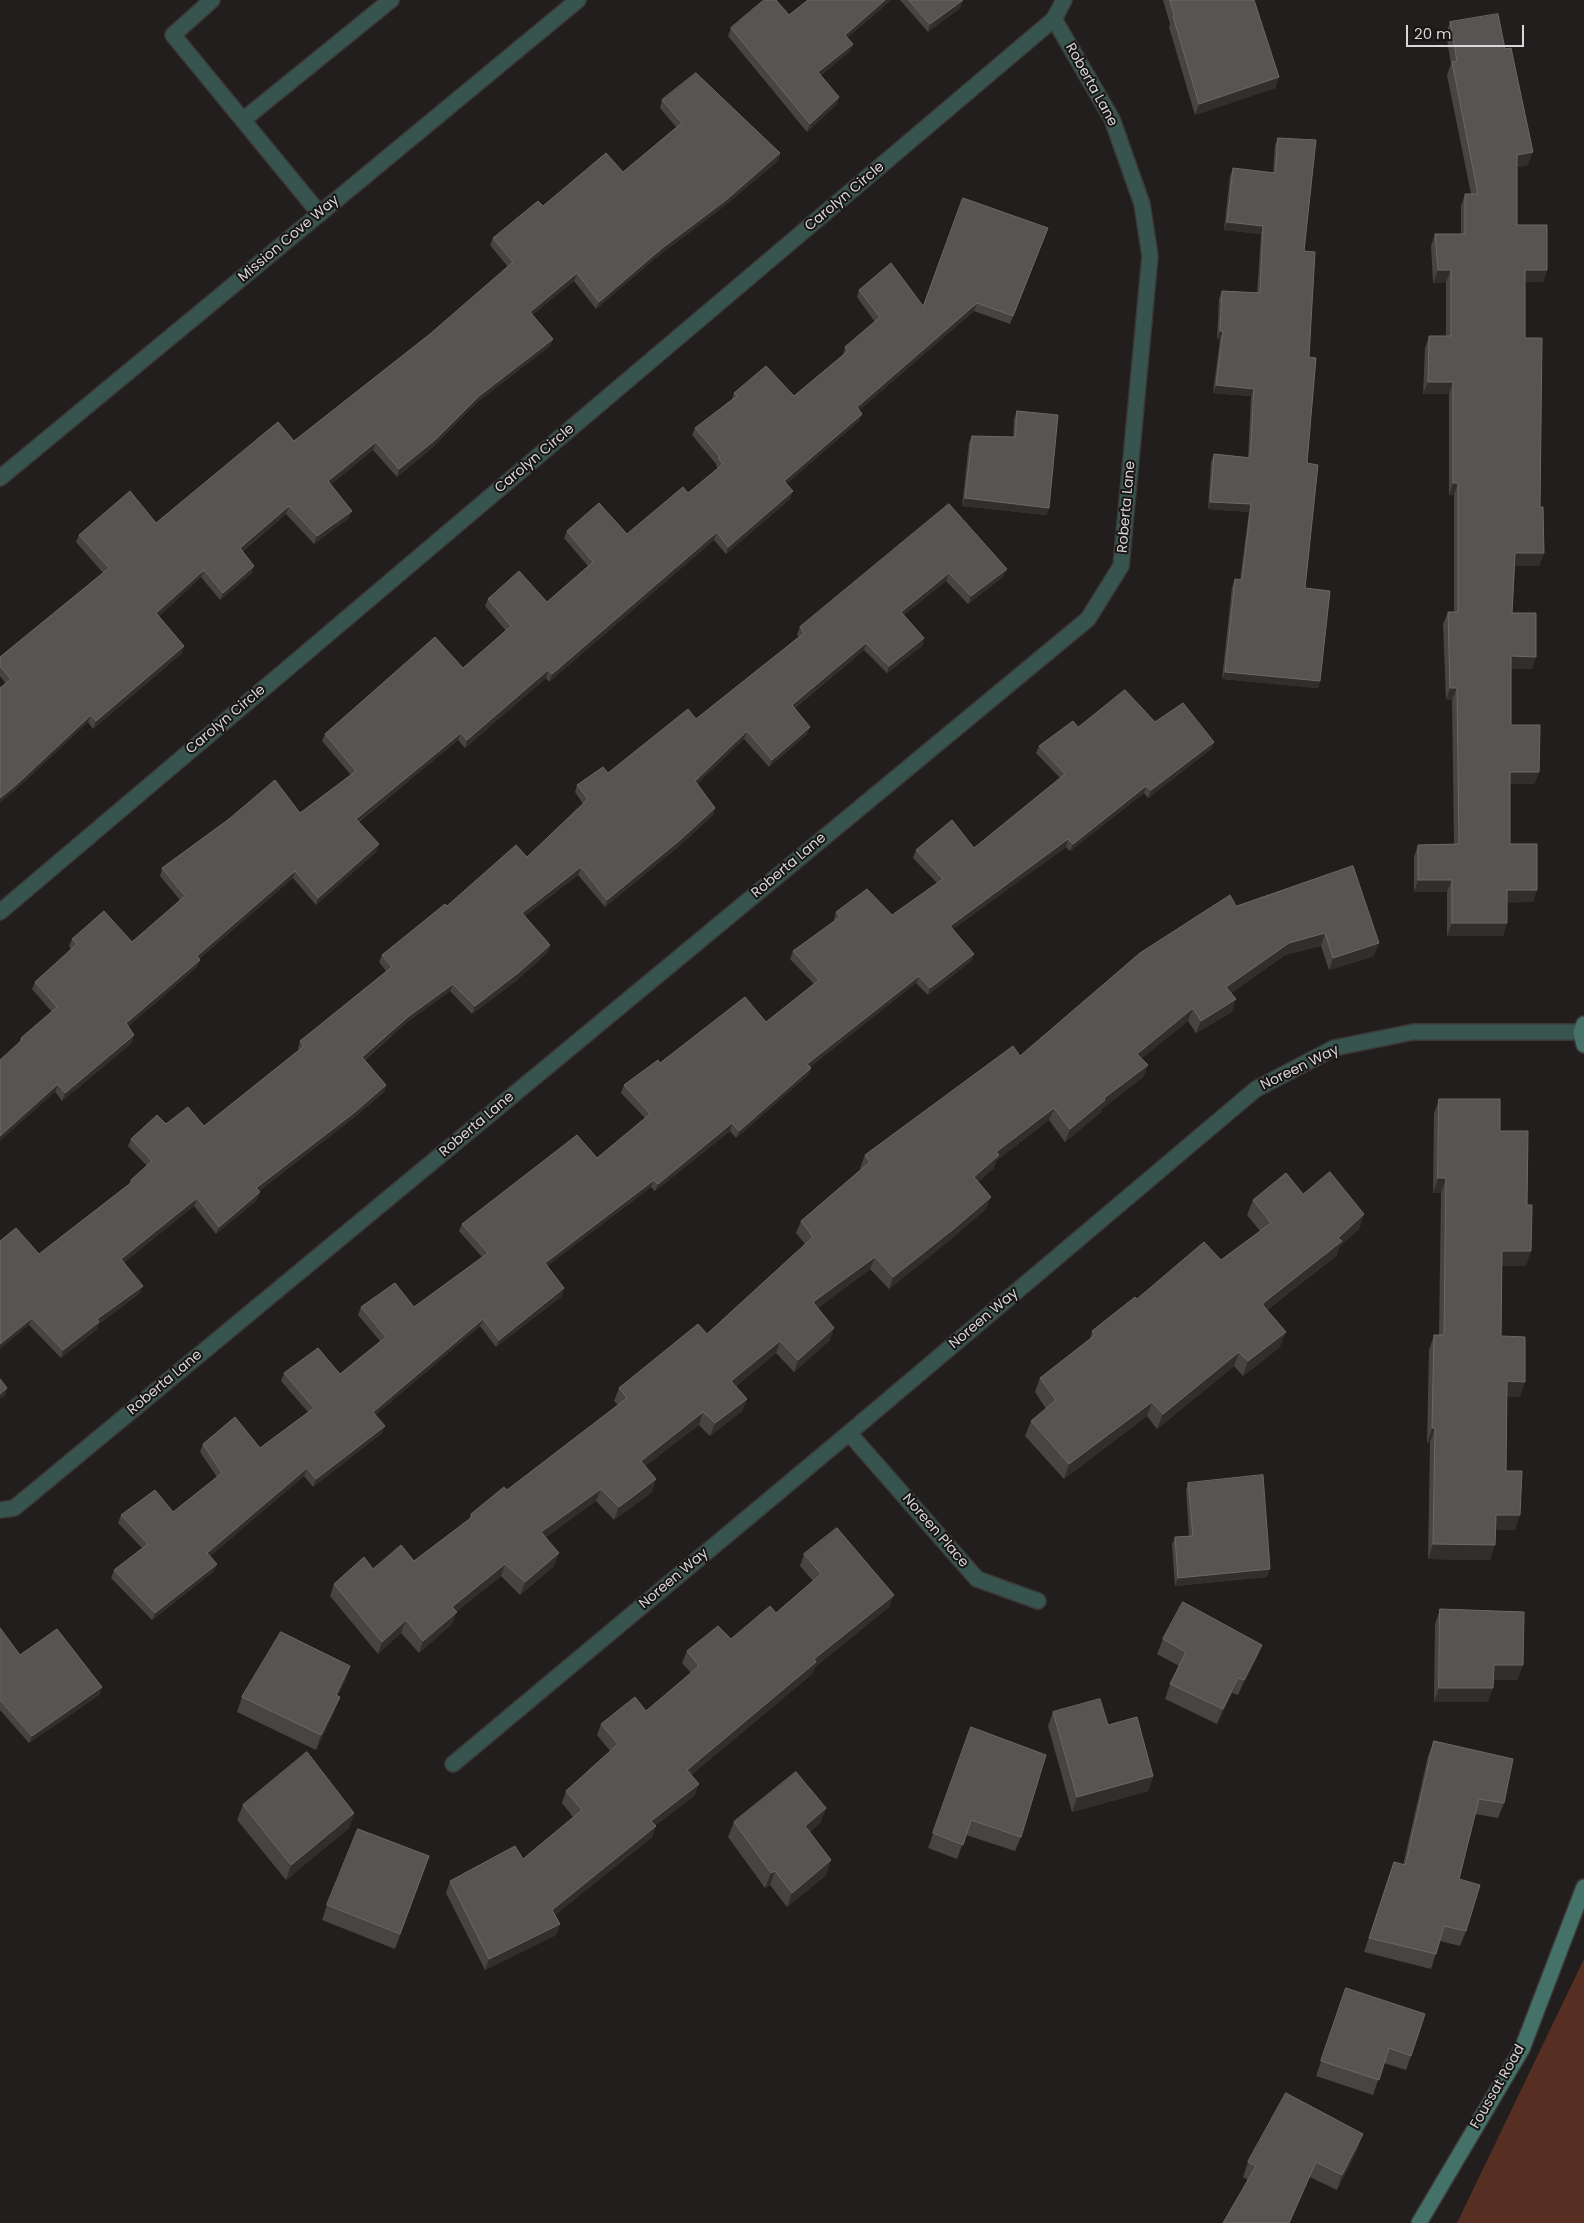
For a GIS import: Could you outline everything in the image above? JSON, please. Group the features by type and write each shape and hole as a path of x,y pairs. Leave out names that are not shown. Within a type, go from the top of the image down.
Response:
{"main road":[{"name":"Foussat Road","path":"1419,2223 1522,2050 1584,1888"}],"street":[{"path":"212,0 173,35 320,214"},
{"path":"243,120 391,0"},
{"name":"Mission Cove Way","path":"0,478 578,0"},
{"name":"Carolyn Circle","path":"0,912 1054,19 1064,0"},
{"name":"Roberta Lane","path":"0,1510 14,1508 30,1495 1088,619 1121,566 1150,256 1142,204 1112,119 1054,19"},
{"name":"Noreen Way","path":"452,1764 850,1433 1256,1090 1334,1048 1413,1032 1583,1034"},
{"name":"Noreen Place","path":"850,1433 977,1579 1038,1601"}],"shaded area":[{"path":"1584,1959 1584,2223 1457,2223"}],"building":[{"path":"764,0 776,0 789,15 808,0 885,0 845,35 853,44 818,72 839,97 810,124 731,28"},
{"path":"909,0 963,0 930,24"},
{"path":"1170,0 1254,0 1279,77 1199,104"},
{"path":"1498,14 1505,49 1511,48 1533,152 1517,155 1517,225 1547,225 1547,270 1525,270 1525,338 1542,338 1540,507 1543,507 1544,553 1515,553 1512,613 1536,613 1536,657 1511,656 1511,725 1540,725 1539,772 1510,772 1510,844 1537,844 1537,890 1507,890 1507,923 1452,923 1452,880 1418,880 1418,845 1459,844 1457,688 1450,688 1448,612 1458,612 1458,483 1453,483 1453,382 1428,382 1429,336 1451,336 1451,270 1438,270 1435,234 1465,234 1465,194 1478,194 1452,62 1457,61 1450,22"},
{"path":"696,73 780,153 726,200 661,249 599,302 577,273 530,312 553,339 479,396 435,440 399,469 376,442 328,481 352,511 317,536 289,506 240,548 254,566 223,593 204,570 156,613 184,646 96,721 91,715 0,798 0,688 11,679 0,666 0,657 109,568 79,535 130,491 156,523 278,422 294,441 430,334 513,262 493,238 538,201 543,206 606,153 623,172 682,123 662,100"},
{"path":"1278,138 1316,140 1304,251 1315,252 1309,357 1316,358 1307,463 1318,465 1305,588 1330,591 1320,681 1225,672 1235,579 1242,580 1251,504 1210,502 1214,454 1250,458 1254,389 1216,385 1223,331 1220,331 1222,291 1260,293 1263,226 1227,222 1233,168 1275,173"},
{"path":"963,198 1048,228 1013,316 977,303 857,407 862,414 784,481 793,491 728,547 717,532 552,674 548,670 467,740 461,733 356,819 379,844 318,898 295,871 197,956 200,960 126,1023 134,1035 65,1093 58,1084 0,1136 0,1060 22,1040 21,1038 57,1007 35,982 77,944 72,939 104,911 132,942 185,896 162,868 229,819 275,780 300,813 356,771 325,734 435,637 463,668 511,626 488,599 519,571 547,602 593,562 567,531 599,503 627,534 683,487 688,493 723,464 718,458 720,457 695,428 737,396 734,393 766,366 794,396 848,351 845,347 880,317 859,290 891,263 923,306"},
{"path":"1017,411 1058,415 1049,508 965,498 972,436 1015,437"},
{"path":"949,504 1007,569 971,596 949,573 901,612 924,638 889,666 866,643 792,705 810,727 772,760 747,731 695,781 715,808 680,840 607,900 581,867 522,913 550,945 518,973 475,1006 453,984 409,1016 362,1057 386,1085 355,1112 256,1188 260,1192 219,1227 197,1198 121,1259 143,1286 97,1319 99,1322 63,1350 32,1318 0,1344 0,1241 16,1228 39,1254 132,1182 131,1180 152,1161 131,1139 157,1115 166,1124 188,1107 204,1126 304,1046 300,1041 392,967 382,955 445,904 447,906 516,845 527,857 588,799 577,785 603,767 608,773 688,709 696,719 804,633 800,627"},
{"path":"1125,690 1155,722 1183,703 1214,742 1151,790 1146,786 1073,844 1068,839 950,926 974,954 930,988 919,976 807,1064 811,1068 739,1131 732,1123 658,1184 654,1180 545,1263 564,1288 499,1340 483,1319 373,1412 385,1426 316,1479 307,1468 207,1553 217,1564 155,1613 114,1570 148,1544 121,1515 155,1490 173,1512 222,1473 203,1444 235,1417 260,1448 314,1408 284,1373 318,1348 340,1374 386,1337 361,1307 395,1283 414,1307 488,1253 462,1224 577,1135 597,1158 650,1114 624,1085 658,1060 660,1063 745,997 766,1022 819,980 793,951 840,917 836,912 867,889 892,915 943,879 916,850 952,820 974,848 1065,774 1039,746 1073,721 1078,727"},
{"path":"1353,866 1379,943 1333,958 1325,933 1289,943 1226,987 1236,999 1201,1021 1193,1008 1137,1054 1148,1065 1104,1098 1105,1100 1070,1129 1054,1108 996,1152 999,1155 974,1177 991,1197 956,1227 893,1277 875,1257 813,1302 834,1328 798,1360 780,1341 731,1381 747,1399 715,1423 703,1412 641,1461 656,1479 619,1507 601,1489 541,1532 559,1553 525,1582 505,1564 452,1607 457,1612 423,1641 406,1620 382,1642 334,1584 364,1557 373,1569 401,1545 414,1561 472,1517 471,1514 504,1487 507,1490 627,1398 619,1388 698,1324 707,1334 813,1237 801,1221 870,1162 865,1155 1013,1046 1020,1056 1140,953 1230,895 1236,906"},
{"path":"1439,1099 1500,1099 1500,1131 1528,1131 1527,1205 1532,1205 1531,1251 1502,1251 1501,1336 1525,1337 1525,1382 1507,1381 1506,1471 1522,1471 1520,1515 1496,1515 1495,1545 1433,1544 1435,1428 1432,1428 1434,1335 1444,1335 1446,1178 1438,1178"},
{"path":"1330,1172 1364,1214 1338,1238 1342,1241 1262,1304 1286,1332 1248,1361 1239,1352 1163,1414 1152,1402 1069,1464 1031,1421 1056,1400 1040,1378 1095,1335 1092,1331 1135,1297 1137,1299 1204,1242 1221,1260 1271,1223 1253,1200 1286,1173 1303,1194"},
{"path":"0,1379 7,1388 0,1394"},
{"path":"1263,1475 1270,1569 1178,1578 1175,1537 1193,1536 1188,1483"},
{"path":"837,1528 894,1595 814,1659 816,1662 687,1770 699,1784 651,1821 656,1826 552,1910 560,1924 489,1959 450,1881 515,1846 523,1859 582,1810 566,1791 618,1744 601,1724 635,1697 646,1711 699,1666 687,1651 718,1626 731,1639 770,1606 776,1613 821,1574 804,1554"},
{"path":"1183,1602 1262,1645 1244,1680 1238,1678 1223,1709 1170,1684 1186,1652 1163,1639"},
{"path":"1440,1609 1524,1612 1523,1665 1494,1665 1493,1688 1439,1688"},
{"path":"0,1628 20,1655 57,1629 102,1687 32,1736 0,1700"},
{"path":"281,1632 350,1666 336,1695 340,1697 321,1735 242,1697"},
{"path":"1100,1699 1108,1725 1137,1717 1153,1776 1077,1797 1053,1712"},
{"path":"971,1727 1046,1755 1021,1837 971,1820 963,1845 933,1833"},
{"path":"1434,1741 1513,1759 1504,1803 1479,1799 1459,1879 1480,1885 1466,1931 1444,1926 1436,1954 1369,1938 1394,1862 1405,1865"},
{"path":"307,1752 354,1813 291,1865 243,1805"},
{"path":"796,1772 826,1808 805,1826 831,1860 792,1893 775,1871 771,1873 734,1822"},
{"path":"358,1829 429,1856 400,1934 327,1905"},
{"path":"1346,1988 1425,2014 1411,2056 1389,2048 1379,2080 1321,2061"},
{"path":"1286,2093 1363,2134 1342,2175 1316,2162 1289,2223 1223,2223 1256,2166 1248,2162"}]}
